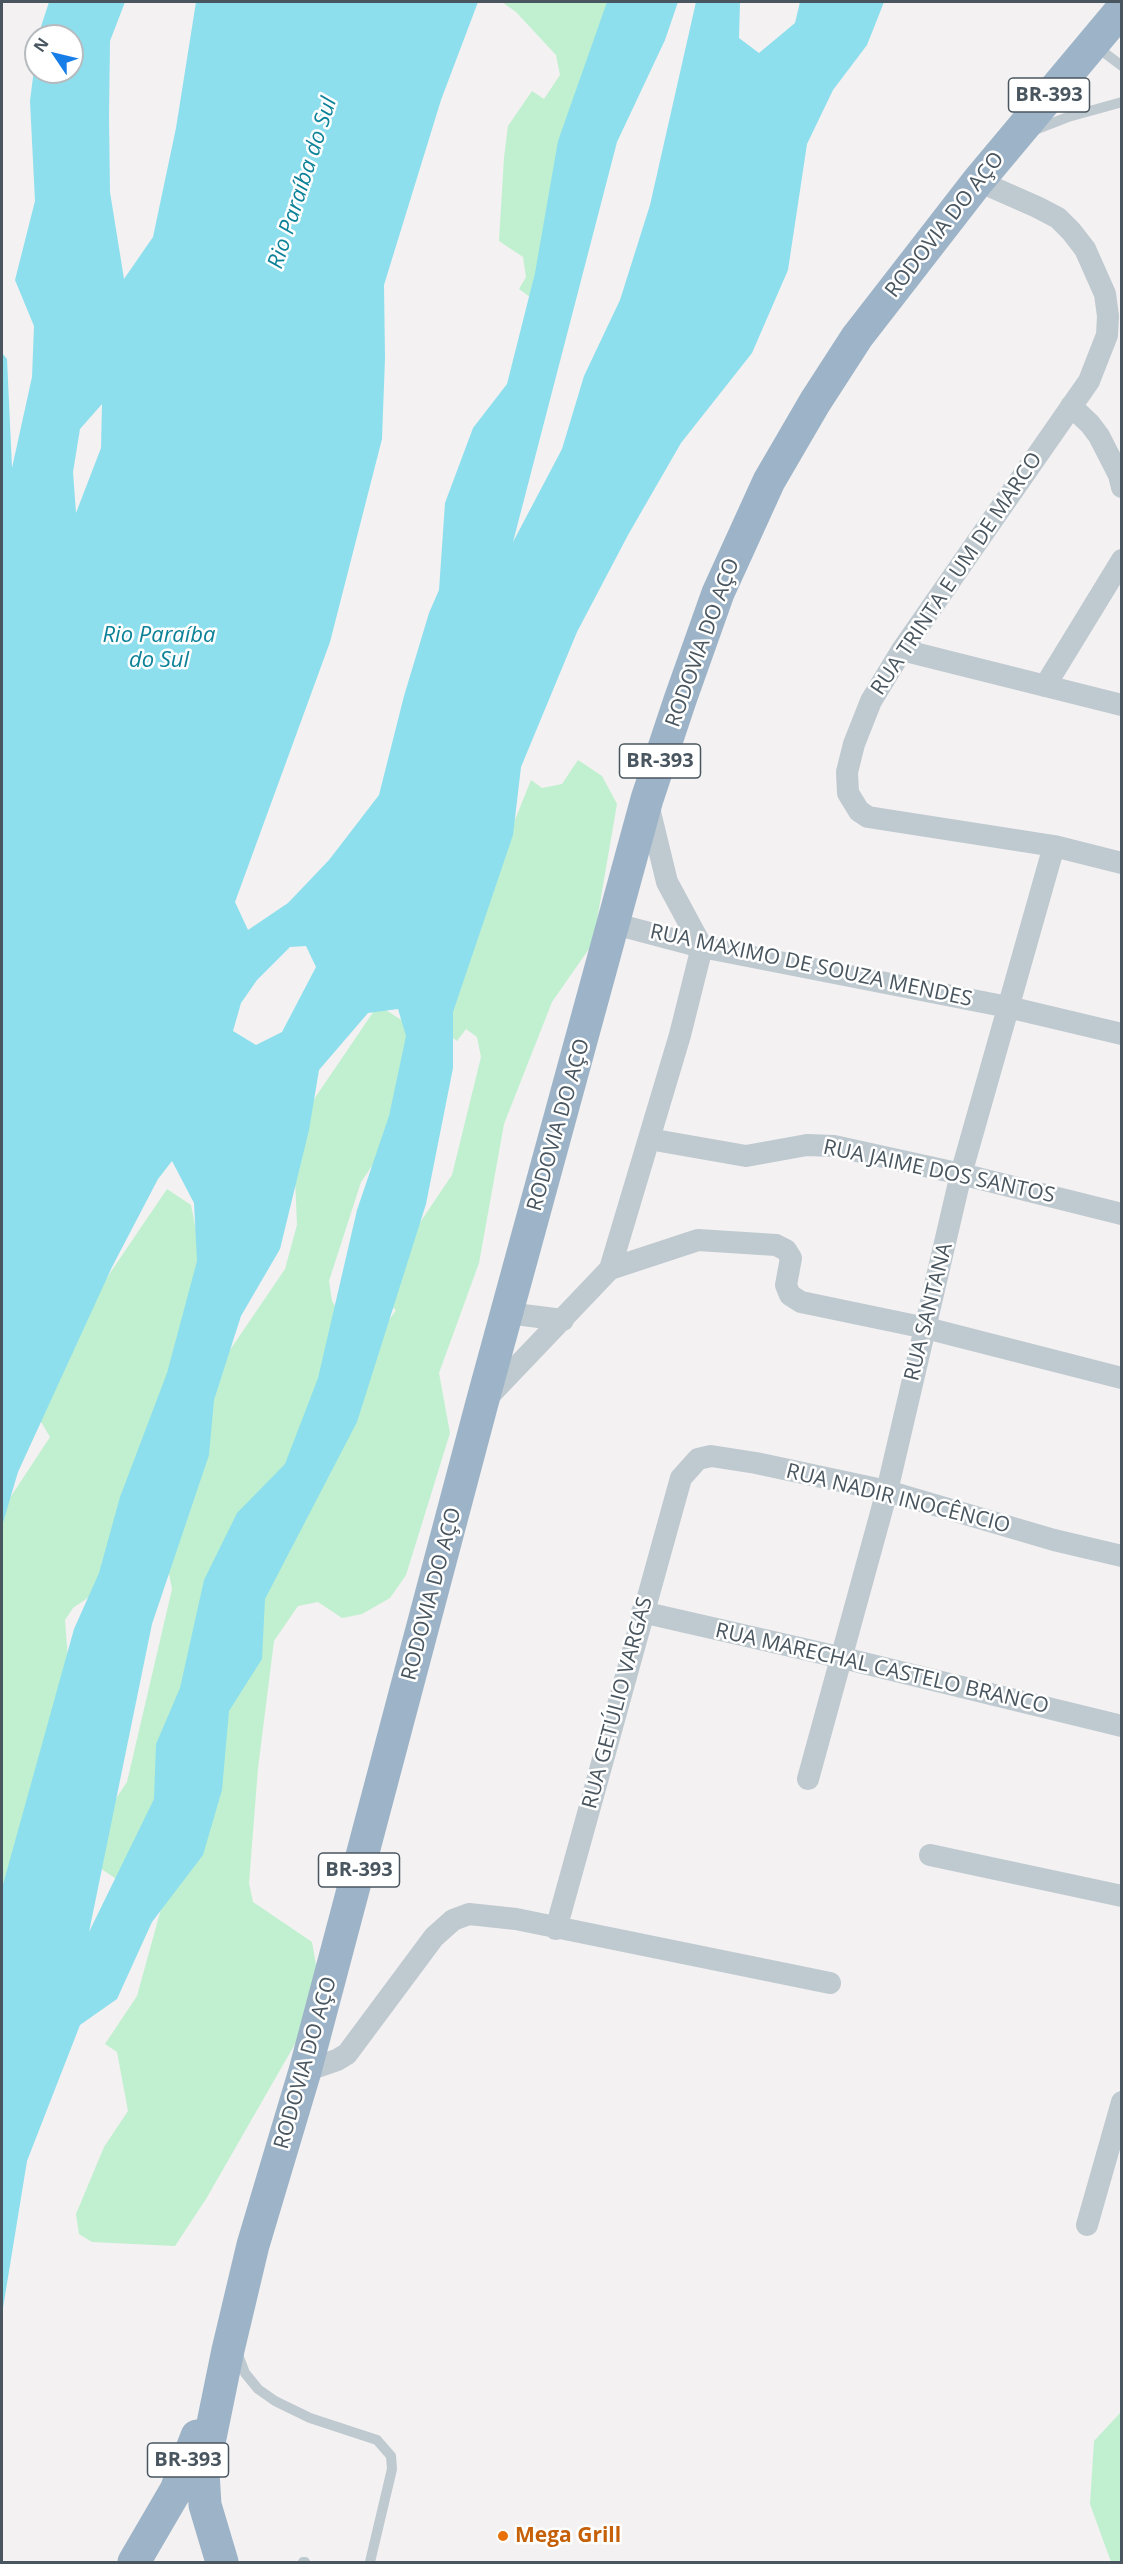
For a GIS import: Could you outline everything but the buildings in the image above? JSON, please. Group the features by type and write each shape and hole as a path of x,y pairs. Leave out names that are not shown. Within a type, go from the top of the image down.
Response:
{"highway":[{"name":"RODOVIA DO AÇO","path":"222,2562 205,2505 203,2472 253,2245 305,2071 482,1403 615,924 647,800 718,593 769,480 815,402 857,338 978,181 1122,9"},
{"name":"RODOVIA DO AÇO","path":"134,2562 176,2490 230,2342"}],"street":[{"name":"RUA TRINTA E UM DE MARCO","path":"978,181 1058,218 1085,249 1105,294 1108,316 1101,356 1089,381 902,650 872,700 847,772 848,793 859,811 868,817 1054,846 1122,863"},
{"path":"1071,406 1090,424 1098,436 1119,475 1122,488"},
{"path":"1045,686 1122,560"},
{"path":"902,650 1122,705"},
{"path":"482,1403 610,1269 680,1035 702,947 666,882 647,800"},
{"name":"RUA SANTANA","path":"808,1779 843,1658 886,1491 962,1174 1054,846"},
{"name":"RUA MAXIMO DE SOUZA MENDES","path":"615,924 702,947 1008,1007"},
{"path":"1008,1007 1122,1034"},
{"name":"RUA JAIME DOS SANTOS","path":"649,1139 746,1156 819,1144 962,1174 1122,1214"},
{"path":"610,1269 698,1240 776,1245 786,1250 791,1258 786,1285 790,1294 801,1302 926,1328 1122,1378"},
{"path":"507,1313 563,1320"},
{"name":"RUA NADIR INOCÊNCIO","path":"681,1478 698,1458 711,1456 886,1491 1072,1545 1122,1556"},
{"name":"RUA GETÚLIO VARGAS","path":"556,1929 681,1478"},
{"name":"RUA MARECHAL CASTELO BRANCO","path":"642,1612 1122,1726"},
{"path":"930,1855 1122,1896"},
{"path":"305,2071 337,2060 346,2054 434,1937 453,1920 469,1914 485,1914 830,1983"},
{"path":"1087,2225 1122,2102"}],"lane":[{"path":"1092,43 1122,66"},
{"path":"1012,139 1068,117 1122,102"},
{"path":"230,2342 245,2373 258,2389 274,2401 310,2418 377,2440 391,2456 392,2469 370,2562"}],"green space":[{"path":"502,2 636,2 530,297 519,289 526,277 523,257 499,241 508,126 532,91 544,99 560,75 556,55 516,12"},
{"path":"578,760 602,776 617,804 593,943 552,1002 504,1124 479,1263 439,1373 450,1433 406,1575 390,1598 362,1614 342,1618 318,1602 298,1606 274,1641 258,1768 249,1883 253,1902 312,1942 319,1982 299,2037 206,2199 175,2246 92,2242 79,2234 76,2214 104,2147 128,2111 117,2052 105,2044 137,1996 161,1909 91,1862 87,1842 127,1782 172,1589 168,1569 136,1565 73,1608 65,1620 72,1711 2,1891 2,1510 50,1437 34,1410 87,1307 167,1189 191,1205 210,1304 213,1375 285,1269 297,1225 294,1154 306,1111 378,1005 414,1028 417,1100 361,1182 329,1281 332,1301 348,1329 380,1333 396,1310 384,1301 396,1258 452,1175 481,1057 477,1037 466,1029 457,1041 433,1024 531,780 542,788 562,784"},
{"path":"1121,2412 1121,2562 1111,2562 1090,2504 1094,2441"}],"water":[{"name":"Rio Paraíba do Sul","path":"49,2 125,2 110,41 109,117 110,192 124,279 153,237 176,128 196,2 478,2 441,100 384,285 385,358 382,439 330,642 235,902 248,930 288,903 329,860 379,795 404,696 429,613 439,590 445,503 473,428 507,384 535,273 558,141 607,2 678,2 665,40 617,142 513,542 562,449 584,376 620,300 650,205 696,2 740,2 739,38 759,53 795,23 800,2 884,2 867,45 833,90 807,144 788,270 752,353 681,443 628,535 577,632 521,767 513,835 453,1012 453,1068 426,1204 357,1422 265,1599 262,1659 229,1711 222,1790 203,1855 152,1922 117,1999 80,2025 27,2161 2,2314 2,1888 74,1629 99,1573 120,1497 167,1373 197,1261 194,1203 172,1161 158,1179 112,1267 18,1472 2,1526 2,353 7,359 12,468 32,377 34,326 15,280 35,201 30,101 32,84 84,84 84,24 42,24","holes":["102,404 101,448 76,513 73,472 80,429","306,946 316,967 282,1032 256,1045 233,1031 241,1003 257,980 290,947","398,1009 406,1036 389,1116 357,1210 318,1378 285,1464 237,1513 204,1580 180,1688 156,1744 154,1799 89,1932 152,1624 209,1455 214,1400 241,1316 280,1249 309,1130 319,1070 368,1013"]}],"place":[{"name":"Mega Grill","path":"503,2536"}]}
